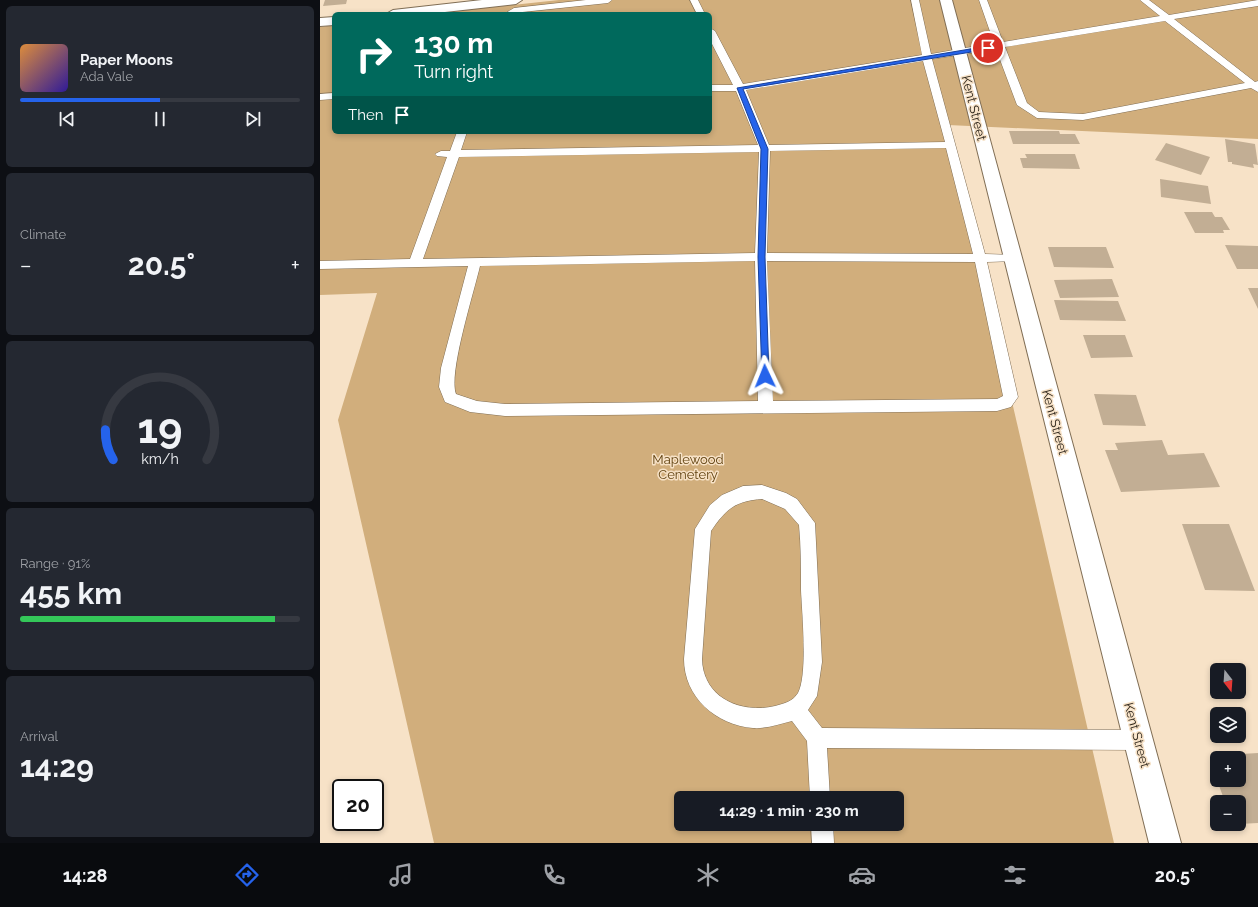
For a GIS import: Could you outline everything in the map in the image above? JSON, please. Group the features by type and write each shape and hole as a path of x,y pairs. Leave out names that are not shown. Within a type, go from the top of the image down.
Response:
{"street":[{"path":"411,12 516,0"},
{"name":"Kent Street","path":"946,0 1165,843"},
{"path":"320,22 332,21"}],"lane":[{"path":"512,12 608,0"},
{"path":"694,0 700,12"},
{"path":"475,262 448,368 446,387 450,398 462,404 480,408 506,410 766,406 998,405 1006,403 1011,397 980,257 927,57 915,0"},
{"path":"983,0 1022,105 1037,115 1083,117 1256,86"},
{"path":"1144,0 1256,86"},
{"path":"712,88 740,88 1000,46 1165,17 1258,3"},
{"path":"712,35 740,88 765,149 761,257 766,406"},
{"path":"320,97 332,96"},
{"path":"415,263 461,134"},
{"path":"441,154 951,145"},
{"path":"320,264 761,257 1012,258"},
{"path":"743,492 762,492 780,498 791,504 807,523 813,662 808,696 796,710 754,718 734,715 714,705 701,688 694,675 693,659 703,529 716,510 728,500 743,492"},
{"path":"796,710 817,738 820,791"},
{"path":"817,738 1138,740"},
{"path":"822,831 823,843"}],"green space":[{"name":"Maplewood Cemetery","path":"559,0 1258,0 1258,139 948,125 1114,843 434,843 338,420 377,293 320,295 320,27 332,25 332,134 712,134 712,12 448,12"}],"building":[{"path":"325,0 347,0 346,4 323,6"},
{"path":"1009,131 1059,131 1060,134 1075,134 1080,144 1013,144"},
{"path":"1225,139 1255,144 1258,165 1253,164 1254,168 1228,162"},
{"path":"1166,143 1210,157 1201,175 1155,160"},
{"path":"1025,154 1075,154 1080,169 1023,168 1020,158 1027,158"},
{"path":"1160,179 1208,186 1211,204 1161,197"},
{"path":"1184,212 1212,212 1215,217 1222,217 1230,230 1223,230 1224,233 1195,233"},
{"path":"1225,245 1258,246 1258,269 1237,269"},
{"path":"1048,247 1106,247 1114,268 1054,267"},
{"path":"1112,279 1119,297 1060,298 1054,280"},
{"path":"1248,288 1258,288 1258,309"},
{"path":"1054,300 1118,301 1126,321 1060,320"},
{"path":"1083,335 1125,335 1133,357 1091,358"},
{"path":"1094,394 1136,395 1146,426 1103,425"},
{"path":"1162,440 1168,455 1204,453 1220,487 1121,492 1105,450 1118,450 1115,443"},
{"path":"1182,524 1229,524 1255,591 1205,590"},
{"path":"1258,753 1258,823 1246,824 1246,795 1222,795 1220,787 1246,787 1246,754"}],"route":[{"path":"765,376 761,257 765,149 740,88 988,48"}]}
